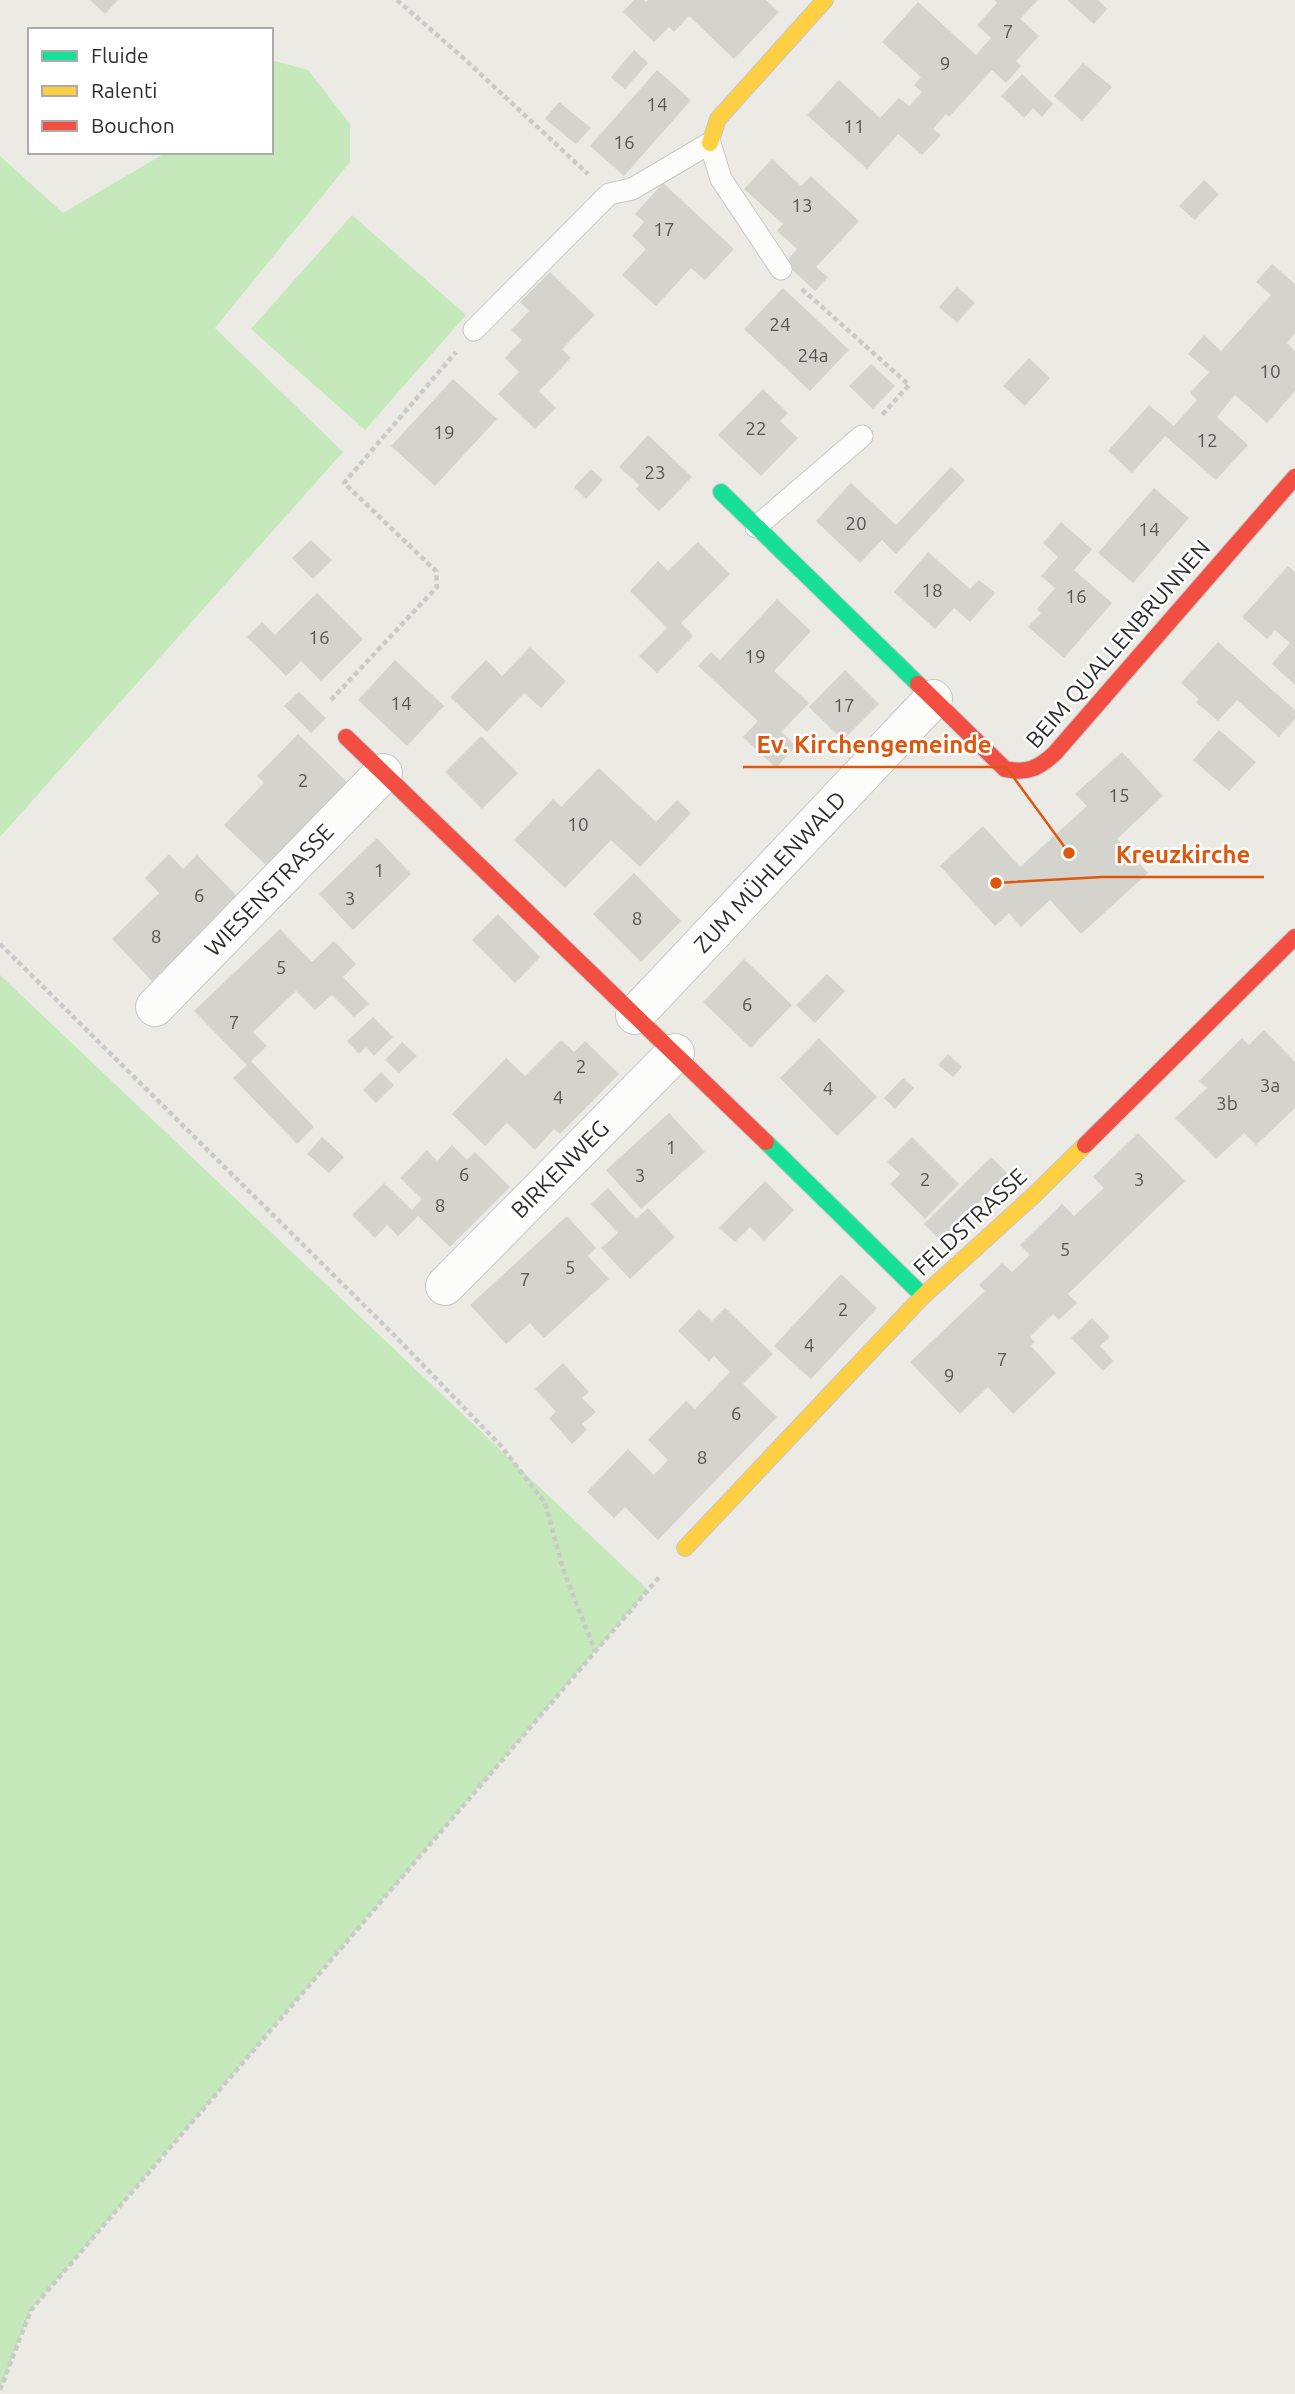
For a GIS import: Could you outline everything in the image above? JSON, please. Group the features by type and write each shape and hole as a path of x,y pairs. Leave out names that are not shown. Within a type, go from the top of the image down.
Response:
{"street":[{"path":"710,143 718,119 825,0"},
{"name":"BEIM QUALLENBRUNNEN","path":"721,492 1005,769 1021,773 1040,767 1055,753 1295,477"},
{"name":"ZUM MÜHLENWALD","path":"635,1015 933,699"},
{"path":"346,737 923,1296"},
{"name":"WIESENSTRASSE","path":"155,1007 383,773"},
{"name":"FELDSTRASSE","path":"685,1548 923,1296 1034,1195 1295,937"},
{"name":"BIRKENWEG","path":"445,1286 675,1053"}],"lane":[{"path":"474,330 609,194 632,190 710,143 721,179 781,269"},
{"path":"756,527 862,436"}],"path":[{"path":"397,0 609,194"},
{"path":"781,269 909,385 862,436"},
{"path":"346,737 342,721 327,705 437,587 436,571 344,483 474,330"},
{"path":"0,944 393,1334 501,1446 545,1503 564,1573 595,1651"},
{"path":"0,2390 31,2310 685,1548"}],"green space":[{"path":"273,61 308,70 350,124 350,162 215,328 343,452 0,837 0,156 63,213 164,154 273,154"},
{"path":"352,215 466,315 365,430 251,329"},
{"path":"0,975 648,1590 31,2310 0,2390"}],"building":[{"path":"90,0 118,0 105,14"},
{"path":"634,0 766,0 779,12 734,59 689,16 674,32 669,27 654,42 623,12"},
{"path":"994,0 1038,0 1020,19 1039,36 1016,61 1021,66 1006,83 992,70 949,117 946,114 933,129 941,135 922,155 898,134 867,169 807,115 839,80 880,118 899,98 909,106 922,92 914,85 921,77 882,42 918,2 976,55 991,38 977,25 997,3"},
{"path":"1067,0 1098,0 1107,9 1094,24"},
{"path":"634,50 648,63 625,89 611,77"},
{"path":"1083,63 1112,87 1082,121 1054,96"},
{"path":"657,70 691,100 624,176 590,146"},
{"path":"1022,74 1053,104 1042,117 1033,108 1024,118 1001,96"},
{"path":"559,102 591,128 576,144 545,119"},
{"path":"772,159 801,186 811,176 859,221 816,267 828,277 815,291 785,263 797,249 777,231 783,224 744,189"},
{"path":"1204,180 1219,194 1195,220 1179,206"},
{"path":"663,183 734,249 705,280 691,268 656,306 622,275 646,249 632,236 644,222 635,214"},
{"path":"1272,264 1295,284 1295,333 1287,343 1295,351 1295,391 1267,423 1235,395 1217,417 1248,445 1216,480 1165,436 1132,473 1108,451 1149,405 1174,426 1197,400 1190,393 1209,372 1188,354 1204,335 1221,351 1271,295 1256,282"},
{"path":"550,272 595,315 562,349 571,358 539,391 556,408 535,429 498,394 519,372 505,358 522,340 511,330 529,311 520,302"},
{"path":"957,287 975,303 957,323 939,307"},
{"path":"783,288 849,350 810,391 744,329"},
{"path":"1029,358 1050,378 1025,406 1003,386"},
{"path":"871,364 895,386 873,409 849,386"},
{"path":"453,379 497,419 435,486 391,446"},
{"path":"763,389 788,413 780,421 798,438 761,476 718,435"},
{"path":"648,435 692,477 659,511 636,489 639,485 619,467"},
{"path":"951,467 965,480 896,554 882,540 860,563 816,521 851,483 896,525"},
{"path":"591,469 603,480 586,499 574,487"},
{"path":"1154,488 1189,518 1133,583 1098,553"},
{"path":"1061,522 1092,549 1074,570 1112,603 1064,658 1028,627 1041,613 1037,609 1055,588 1041,576 1058,557 1043,543"},
{"path":"311,540 332,560 313,579 292,558"},
{"path":"698,542 730,574 681,623 693,636 657,673 639,656 667,628 630,591 658,561 668,571"},
{"path":"928,552 970,589 979,580 995,593 970,622 954,608 935,629 894,592"},
{"path":"1288,566 1295,572 1295,685 1272,664 1290,643 1275,630 1267,639 1242,617"},
{"path":"317,593 363,639 321,681 301,661 286,676 247,637 262,622 275,635"},
{"path":"777,599 811,631 774,671 809,703 781,732 796,746 776,768 743,737 758,721 698,666 711,652 720,660"},
{"path":"1218,642 1295,710 1295,719 1279,737 1237,700 1218,721 1196,702 1199,699 1181,683"},
{"path":"530,647 566,681 541,708 524,693 487,732 450,697 486,660 502,676"},
{"path":"395,660 444,706 407,746 358,700"},
{"path":"845,670 879,704 843,740 809,707"},
{"path":"299,692 326,718 311,733 284,706"},
{"path":"1219,730 1256,762 1229,791 1193,760"},
{"path":"298,734 349,784 268,867 224,825 264,783 257,776"},
{"path":"481,736 518,773 482,809 445,772"},
{"path":"1122,752 1163,796 1117,839 1148,873 1081,934 1050,900 1021,927 1009,913 995,926 940,866 983,826 1020,867 1087,806 1075,794"},
{"path":"599,768 656,822 677,800 691,813 640,867 611,840 565,888 514,840 553,799 561,807"},
{"path":"377,838 411,874 353,930 319,894"},
{"path":"169,854 183,869 197,855 238,897 152,981 112,939 159,893 145,878"},
{"path":"634,873 681,921 641,962 593,914"},
{"path":"498,914 540,957 515,983 472,940"},
{"path":"280,929 312,962 334,941 356,964 343,977 369,1004 354,1017 332,995 315,1010 296,991 253,1032 267,1046 251,1061 314,1127 297,1144 233,1078 247,1065 194,1011"},
{"path":"744,959 792,1005 751,1048 703,1002"},
{"path":"827,974 845,991 815,1023 796,1005"},
{"path":"373,1017 393,1037 374,1056 366,1047 359,1054 347,1041"},
{"path":"1264,1030 1295,1062 1295,1108 1256,1145 1244,1133 1216,1159 1175,1118 1207,1088 1199,1081 1242,1038 1249,1045"},
{"path":"819,1038 877,1097 837,1136 780,1078"},
{"path":"561,1040 574,1052 585,1041 619,1074 560,1134 554,1129 535,1150 507,1123 485,1146 452,1114 506,1058 525,1076"},
{"path":"402,1042 417,1056 399,1073 385,1060"},
{"path":"948,1054 962,1067 953,1077 938,1065"},
{"path":"381,1072 394,1085 376,1103 363,1090"},
{"path":"903,1078 914,1088 895,1109 884,1098"},
{"path":"669,1113 705,1152 641,1209 606,1170"},
{"path":"1138,1133 1185,1181 1068,1294 1077,1303 1059,1320 1053,1314 1030,1337 1035,1342 1031,1346 1056,1373 1013,1414 988,1387 960,1414 910,1362 985,1291 979,1285 1002,1263 1012,1272 1030,1255 1020,1245 1062,1204 1074,1216 1104,1188 1093,1177"},
{"path":"322,1137 344,1157 329,1173 307,1154"},
{"path":"912,1137 959,1184 925,1219 890,1184 900,1174 887,1162"},
{"path":"452,1145 467,1160 475,1152 510,1187 450,1247 418,1216 398,1236 387,1225 375,1238 352,1215 384,1183 412,1210 422,1199 400,1178 427,1150 437,1161"},
{"path":"991,1157 1007,1173 941,1241 924,1224"},
{"path":"765,1181 794,1210 764,1241 750,1227 735,1242 719,1228"},
{"path":"608,1188 636,1219 648,1208 675,1237 630,1279 601,1248 618,1233 591,1204"},
{"path":"567,1216 596,1248 588,1256 609,1279 544,1338 530,1323 506,1344 470,1305"},
{"path":"841,1274 877,1308 811,1379 774,1346"},
{"path":"725,1308 773,1354 743,1384 777,1417 658,1540 625,1507 614,1518 587,1492 628,1449 654,1475 668,1460 648,1440 686,1401 695,1409 730,1372 714,1356 709,1361 678,1331 699,1309 712,1321"},
{"path":"1092,1318 1110,1337 1100,1346 1113,1361 1103,1371 1071,1338"},
{"path":"563,1363 589,1392 582,1398 596,1412 582,1424 587,1430 572,1444 549,1418 556,1412 535,1389"}],"traffic: fast":[{"path":"721,492 918,684"},
{"path":"766,1142 923,1296"}],"traffic: slow":[{"path":"710,143 718,119 825,0"},
{"path":"685,1548 923,1296 1085,1145"}],"traffic: jam":[{"path":"918,684 1005,769 1020,771 1044,763 1295,477"},
{"path":"346,737 766,1142"},
{"path":"1085,1145 1295,937"}],"place":[{"name":"Ev. Kirchengemeinde","path":"1069,853"},
{"name":"Kreuzkirche","path":"996,883"}]}
